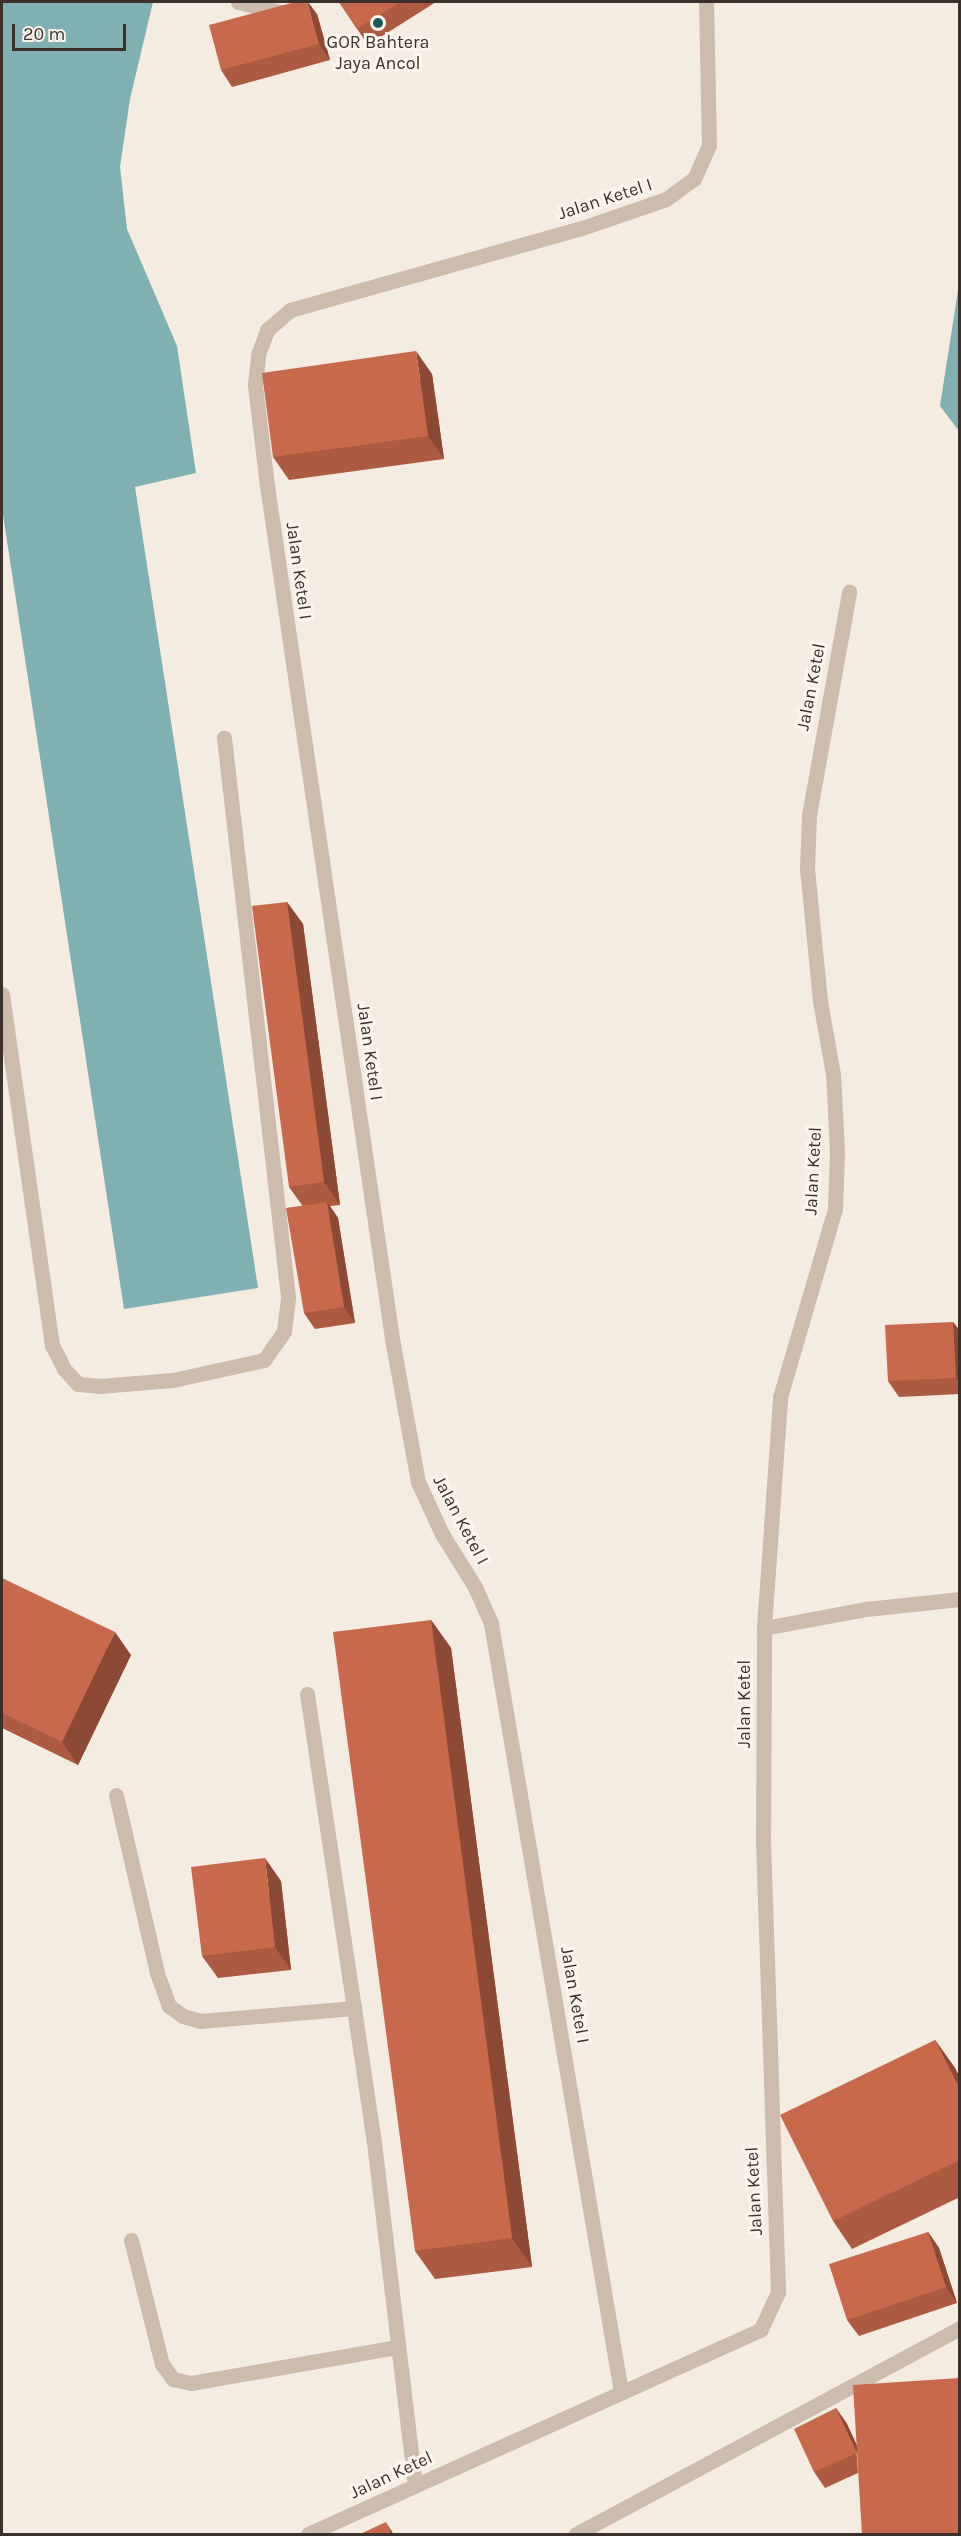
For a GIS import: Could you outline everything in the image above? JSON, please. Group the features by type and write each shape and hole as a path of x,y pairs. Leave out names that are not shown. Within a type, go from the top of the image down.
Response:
{"lane":[{"path":"238,2 284,13"},
{"name":"Jalan Ketel I","path":"621,2392 490,1623 475,1587 442,1534 418,1482 390,1322 268,498 255,385 258,355 267,330 290,310 579,229 666,199 694,179 709,145 706,2"},
{"name":"Jalan Ketel","path":"308,2535 761,2329 778,2292 762,1844 764,1628 780,1397 835,1209 837,1152 833,1074 820,1001 808,858 809,815 849,592"},
{"path":"2,994 52,1345 64,1369 78,1384 99,1386 173,1380 264,1360 284,1331 288,1297 224,738"},
{"path":"764,1628 866,1609 960,1599"},
{"path":"307,1694 354,2008 415,2485"},
{"path":"116,1795 157,1973 169,2006 183,2016 200,2021 354,2008"},
{"path":"131,2240 162,2364 173,2379 191,2383 398,2347"},
{"path":"576,2535 960,2328"}],"water":[{"path":"2,2 153,2 130,99 120,167 127,229 177,346 196,473 135,487 258,1288 124,1309 2,508"},
{"path":"959,284 960,431 940,406"}],"building":[{"path":"295,2 307,2 319,44 221,70 209,25"},
{"path":"339,2 400,2 357,29"},
{"path":"416,351 428,436 273,457 262,373"},
{"path":"287,902 324,1182 289,1187 252,906"},
{"path":"327,1202 344,1307 304,1313 286,1208"},
{"path":"953,1322 956,1378 888,1381 885,1325"},
{"path":"2,1578 115,1632 62,1742 2,1713"},
{"path":"431,1620 512,2238 415,2251 333,1632"},
{"path":"265,1858 275,1947 202,1956 191,1867"},
{"path":"935,2040 960,2089 960,2160 833,2221 780,2115"},
{"path":"928,2232 946,2287 847,2320 829,2264"},
{"path":"960,2378 960,2535 862,2535 853,2385"},
{"path":"836,2408 857,2453 814,2472 794,2429"},
{"path":"386,2522 391,2535 358,2535"}],"place":[{"name":"GOR Bahtera Jaya Ancol","path":"378,23"}]}
